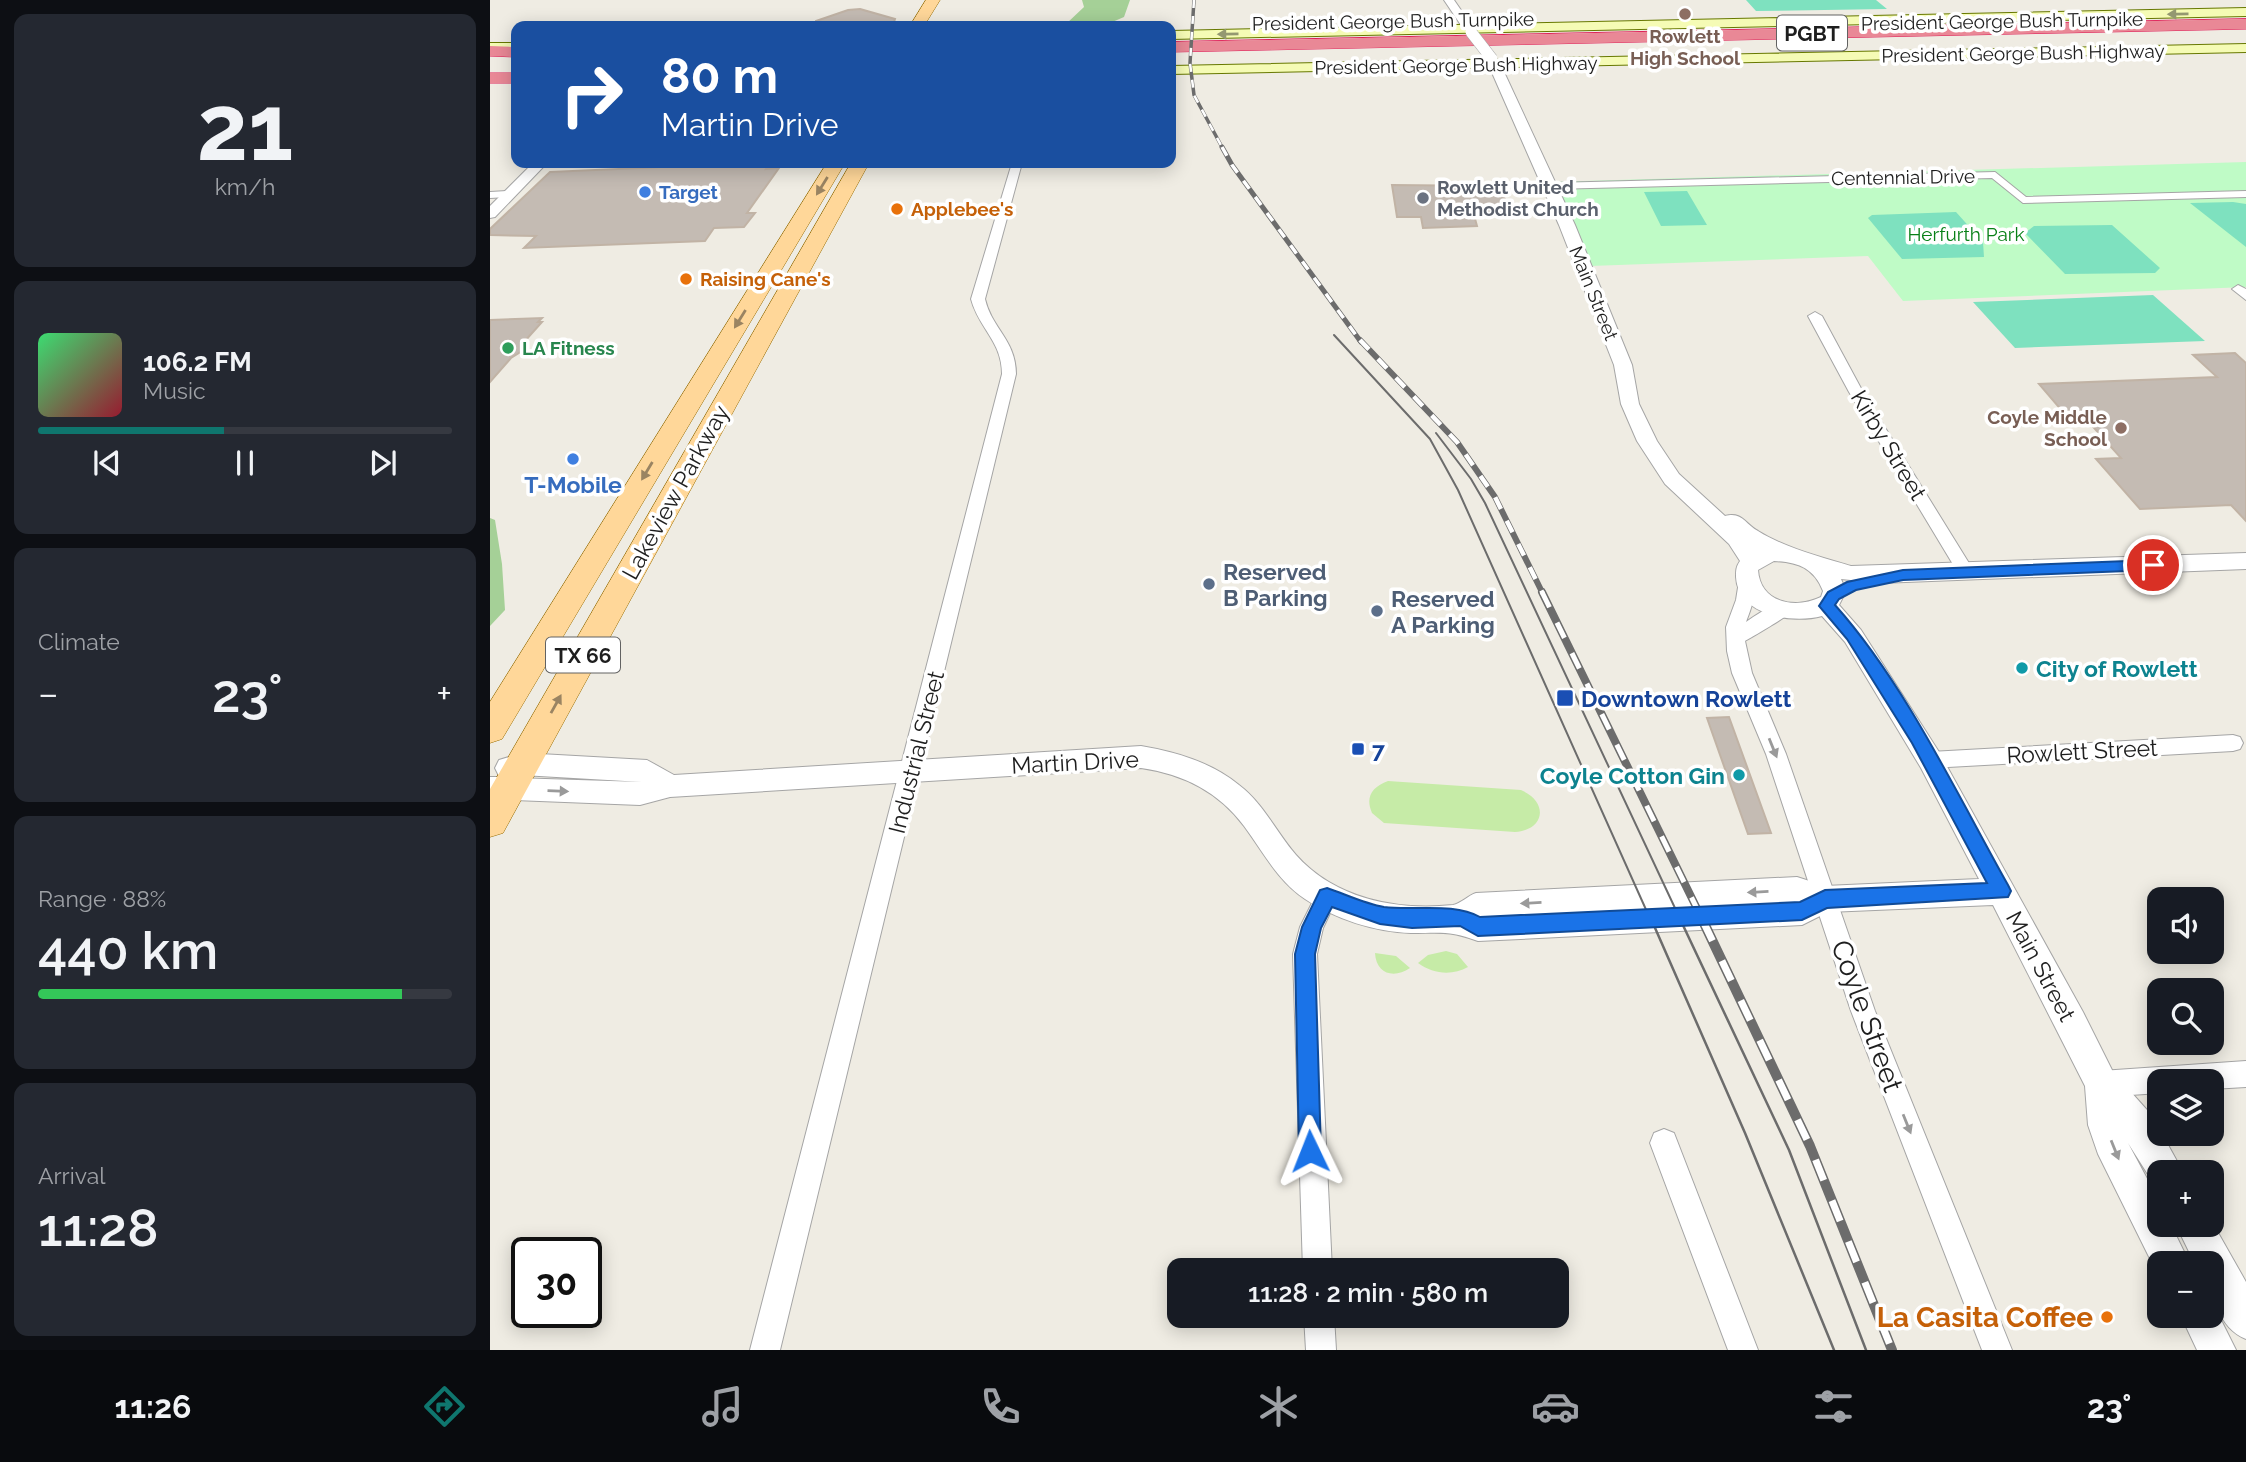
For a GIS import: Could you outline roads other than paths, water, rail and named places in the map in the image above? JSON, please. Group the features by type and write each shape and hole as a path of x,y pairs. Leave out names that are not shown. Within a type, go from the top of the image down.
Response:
{"highway":[{"path":"1377,41 1417,37 1898,23 1983,17"},
{"name":"President George Bush Turnpike","path":"1176,47 2246,24"},
{"name":"President George Bush Turnpike","path":"1176,60 1492,59 2246,37"},
{"path":"490,49 511,49"},
{"path":"1492,59 1826,53 1943,55"},
{"path":"490,57 511,58"},
{"path":"490,72 511,72"},
{"path":"490,80 511,79"}],"main road":[{"path":"920,21 933,0"},
{"name":"President George Bush Highway","path":"1176,35 2246,12"},
{"name":"President George Bush Highway","path":"1943,55 2246,48"},
{"name":"President George Bush Highway","path":"1176,70 1492,59"},
{"name":"Lakeview Parkway","path":"490,730 833,168"},
{"name":"Lakeview Parkway","path":"490,822 503,779 721,411 817,239 853,168"},
{"path":"789,240 817,239"},
{"path":"683,413 721,411"}],"street":[{"name":"Main Street","path":"1449,0 1492,59 1551,186 1623,365 1635,418 1656,457 1689,497 1737,539 1759,598 1812,606 1873,668 1930,760 2101,1084 2135,1122 2159,1160"},
{"path":"490,214 535,168"},
{"name":"Industrial Street","path":"765,1350 1009,374 1010,357 1004,342 981,311 978,299 1016,168"},
{"name":"Centennial Drive","path":"1551,186 1995,175 2023,200 2246,194"},
{"path":"490,195 507,194"},
{"name":"Kirby Street","path":"1815,316 1856,392 1966,572"},
{"name":"Main Street","path":"1623,365 1633,377 1661,440 1693,483 1749,536 1815,563 1831,578 1812,606"},
{"name":"Main Street","path":"1749,571 1760,556 1789,554"},
{"path":"1815,563 1851,574 1903,575 2246,561"},
{"name":"Coyle Street","path":"1749,571 1745,600 1735,627 1742,673 1776,754 1863,1011 1997,1350"},
{"path":"1736,638 1764,617 1812,606 1853,586 1903,575"},
{"name":"Rowlett Street","path":"1930,760 2233,743"},
{"name":"Martin Drive","path":"503,779 640,794 670,786 911,773 1115,757 1154,758 1199,772 1229,791 1254,818 1282,862 1327,896 1359,910 1392,917 1462,918 1478,927 1802,911 1825,899 2001,891"},
{"path":"1317,1258 1305,954 1312,927 1327,896"},
{"path":"2101,1084 2246,1074"},
{"name":"Main Street","path":"2101,1084 2105,1125 2116,1154 2165,1251"},
{"path":"1664,1143 1743,1350"},
{"path":"2201,1237 2246,1320"},
{"path":"1320,1328 1321,1350"},
{"path":"2206,1328 2217,1350"}],"tram line":[{"path":"1334,335 1430,439 1458,490 1652,923"},
{"path":"1436,433 1471,479 1485,503 1682,923"},
{"path":"1652,921 1745,1133 1834,1350"},
{"path":"1681,921 1789,1150 1866,1350"}],"railway":[{"path":"1194,0 1190,63 1194,95 1223,149"},
{"path":"1222,147 1232,165 1361,342"},
{"path":"1360,340 1457,442 1495,497 1543,594"},
{"path":"1542,592 1704,923"},
{"path":"1703,921 1810,1146 1892,1350"}],"place":[{"name":"Rowlett High School","path":"1685,14"},
{"name":"Target","path":"645,192"},
{"name":"Rowlett United Methodist Church","path":"1423,198"},
{"name":"Applebee's","path":"897,209"},
{"name":"Raising Cane's","path":"686,279"},
{"name":"LA Fitness","path":"508,348"},
{"name":"Coyle Middle School","path":"2121,428"},
{"name":"T-Mobile","path":"573,459"},
{"name":"Reserved B Parking","path":"1209,584"},
{"name":"Reserved A Parking","path":"1377,611"},
{"name":"City of Rowlett","path":"2022,668"},
{"name":"Downtown Rowlett","path":"1565,698"},
{"name":"7","path":"1358,749"},
{"name":"Coyle Cotton Gin","path":"1739,775"},
{"name":"La Casita Coffee","path":"2107,1317"}],"park label":[{"name":"Herfurth Park","path":"1966,234"}]}
